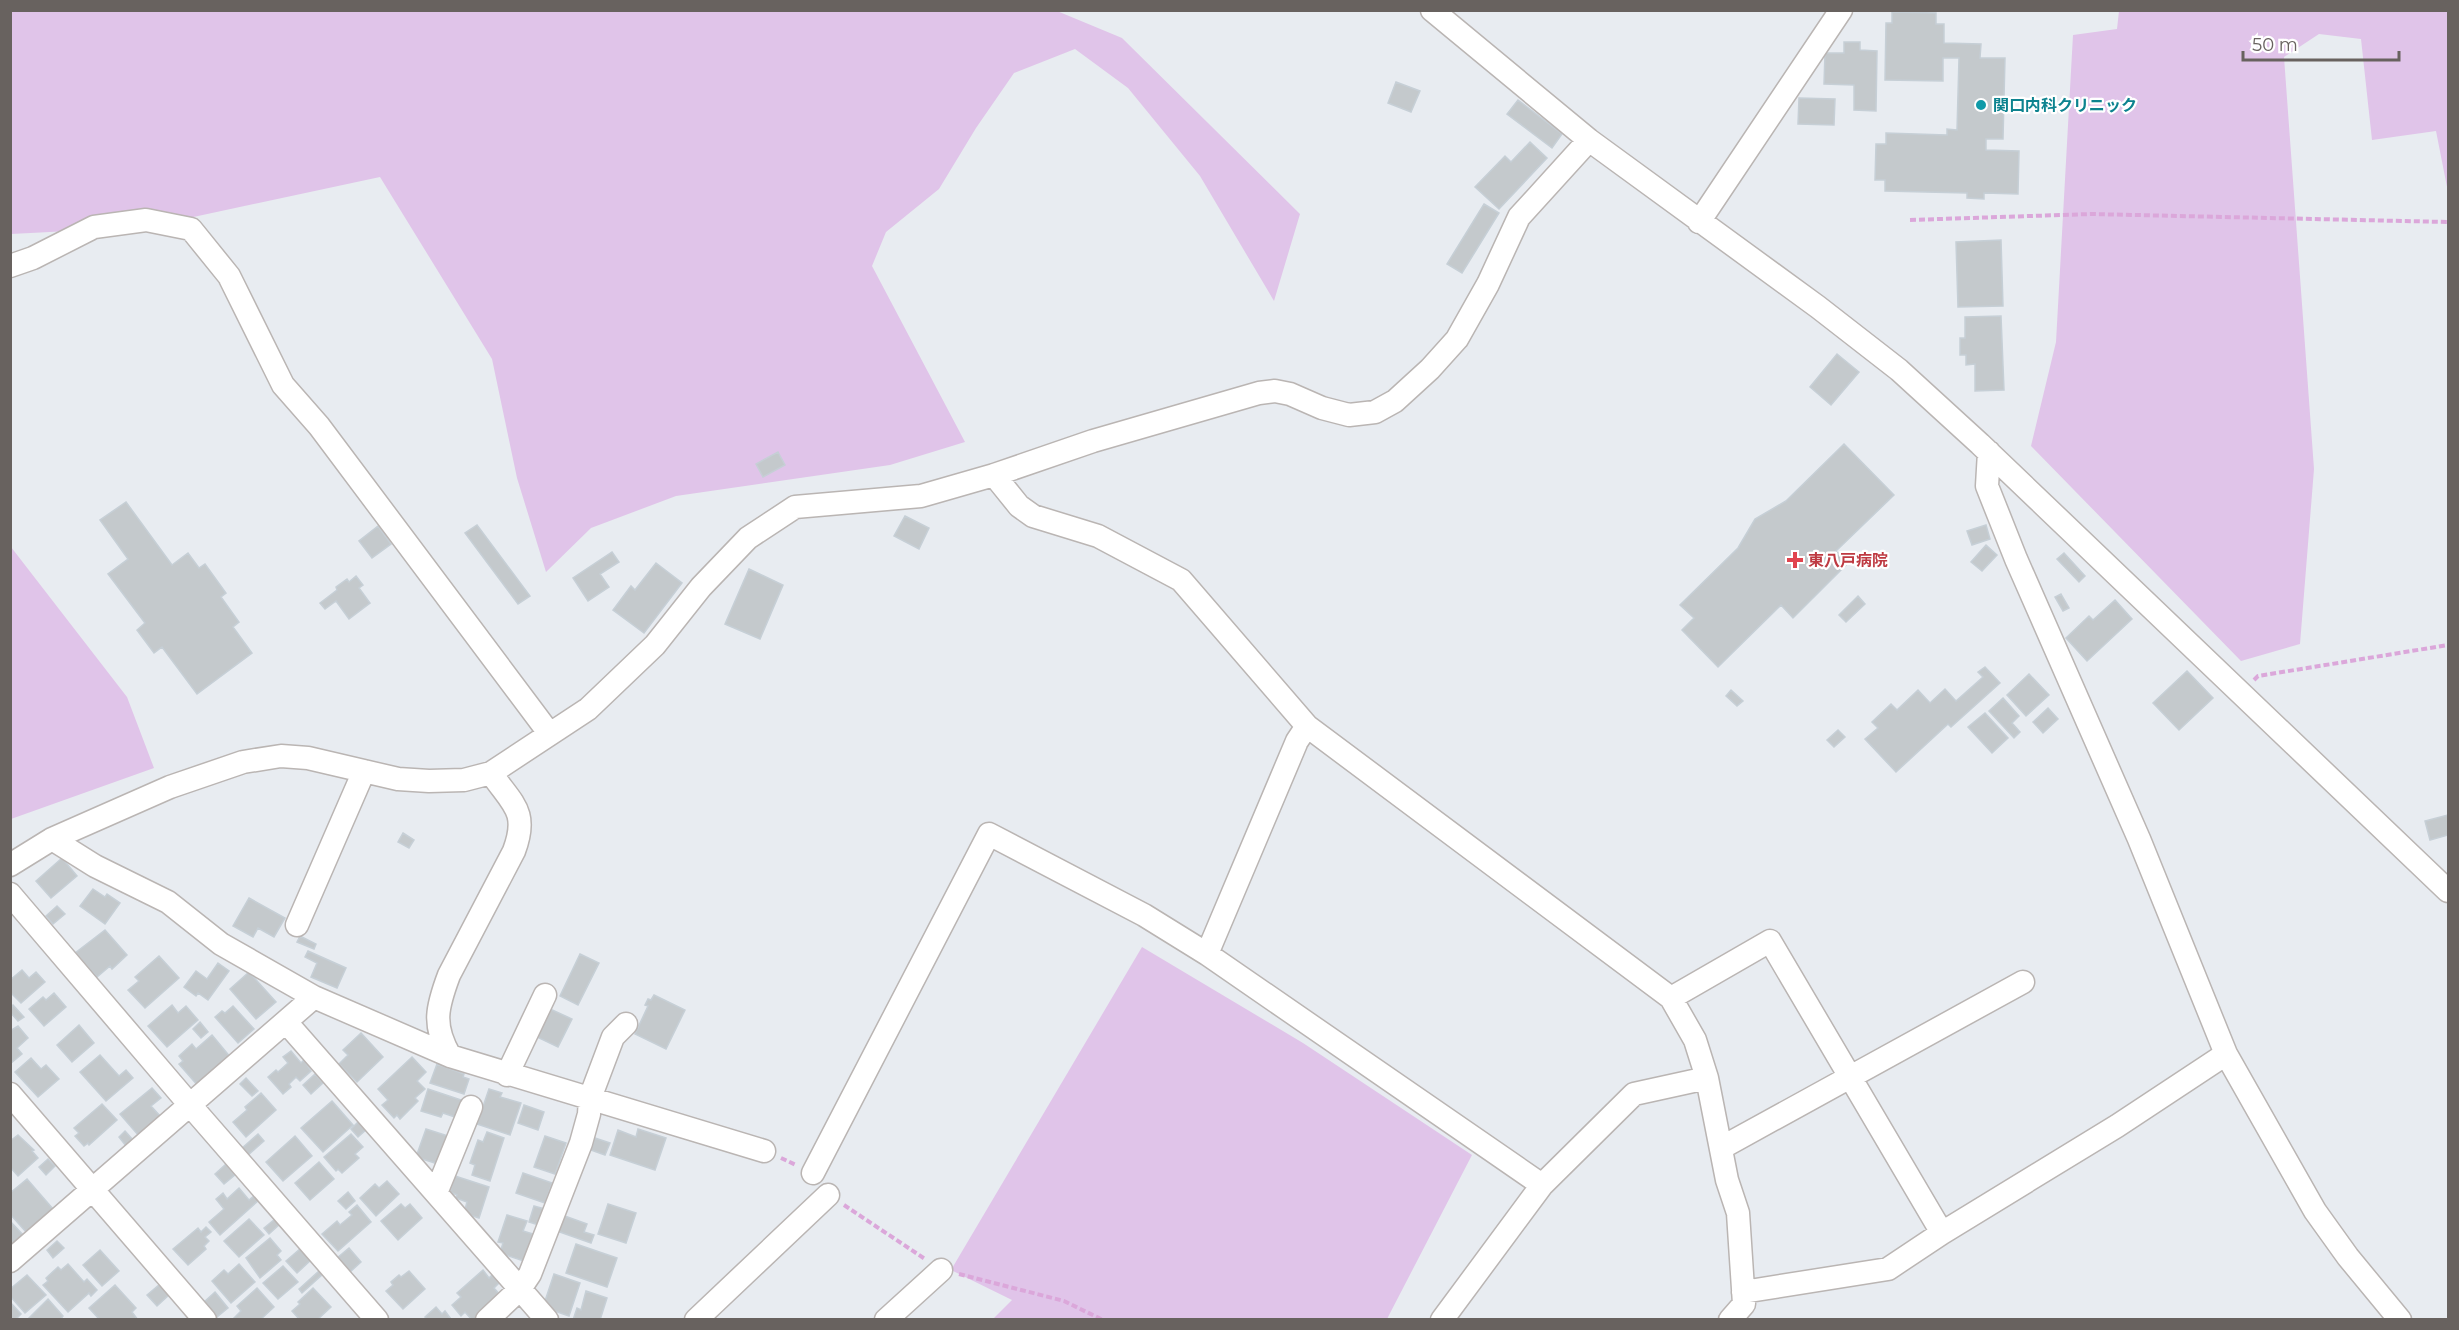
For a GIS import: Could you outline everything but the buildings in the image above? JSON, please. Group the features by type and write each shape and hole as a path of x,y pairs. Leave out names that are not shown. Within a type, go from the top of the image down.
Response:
{"street":[{"path":"1432,10 1588,140 1818,307 1899,370 1989,452 2448,891"},
{"path":"1699,222 1841,10"},
{"path":"10,865 52,839 170,787 243,762 281,756 308,758 398,779 429,781 464,780 491,773 588,709 622,679 748,538 795,507 921,496 994,475 1094,441 1259,393 1275,391 1290,394 1322,408 1349,415 1375,412 1395,401 1430,369 1457,339 1488,284 1519,217 1588,140"},
{"path":"10,266 33,258 94,227 146,220 191,229 229,276 283,385 319,426 549,733"},
{"path":"1989,452 1987,486 1995,507 2139,839 2226,1054 2315,1211 2348,1257 2400,1320"},
{"path":"994,475 1019,506 1033,516 1098,536 1181,580 1307,726 1671,998 1695,1040 1707,1078 1727,1180 1738,1213 1741,1310 1888,1269 1942,1233 2117,1126 2226,1054"},
{"path":"1207,954 1297,741 1307,726"},
{"path":"297,925 364,771"},
{"path":"450,1056 441,1041 438,1028 441,996 449,975 514,851 520,835 522,821 517,808 491,773"},
{"path":"813,1173 990,834 1144,915 1207,954 1542,1185"},
{"path":"52,839 95,866 168,902 221,944 314,997 450,1056 764,1151"},
{"path":"10,894 190,1106 377,1320"},
{"path":"1671,998 1770,941 1942,1233"},
{"path":"1721,1148 2023,982"},
{"path":"507,1075 545,995"},
{"path":"10,1261 314,997"},
{"path":"286,1022 547,1320"},
{"path":"487,1320 520,1288 530,1274 581,1143 589,1114 590,1098 613,1037 626,1024"},
{"path":"1442,1320 1542,1185 1634,1094 1707,1078"},
{"path":"10,1094 205,1320"},
{"path":"436,1193 471,1107"},
{"path":"696,1320 828,1195"},
{"path":"886,1320 941,1269"}],"path":[{"path":"1910,220 2091,214 2448,222"},
{"path":"2239,691 2258,676 2448,645"},
{"path":"764,1151 813,1173"}],"shaded area":[{"path":"11,10 1057,11 1122,38 1300,214 1274,301 1200,176 1128,88 1075,49 1014,73 976,128 939,189 886,232 872,266 965,442 890,465 676,496 591,528 546,572 517,478 492,359 380,177 147,227 11,234"},
{"path":"2119,11 2448,11 2448,192 2436,131 2372,140 2361,39 2319,34 2284,57 2314,469 2300,644 2241,661 2031,446 2056,342 2073,35 2117,29"},
{"path":"11,547 127,697 154,768 11,819"},
{"path":"1142,947 1303,1043 1472,1155 1387,1319 993,1319 1012,1300 951,1270"}],"place":[{"name":"関口内科クリニック","path":"1981,105"},
{"name":"東八戸病院","path":"1795,560"}]}
